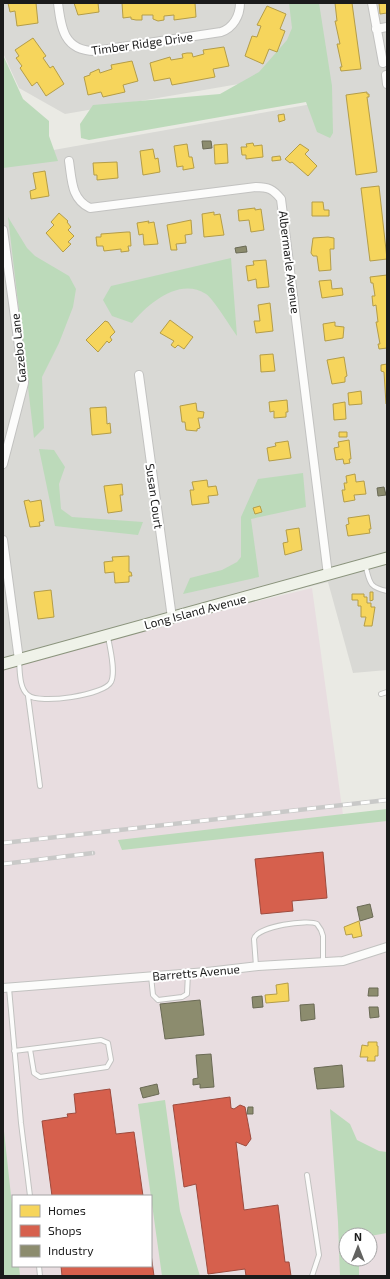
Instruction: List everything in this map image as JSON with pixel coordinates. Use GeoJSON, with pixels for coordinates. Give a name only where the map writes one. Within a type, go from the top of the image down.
{"type":"FeatureCollection","features":[{"type":"Feature","properties":{"kind":"street","name":"Timber Ridge Drive"},"geometry":{"type":"LineString","coordinates":[[58,3],[61,27],[70,42],[85,51],[95,51],[221,32],[231,27],[240,12],[240,3]]}},
{"type":"Feature","properties":{"kind":"street"},"geometry":{"type":"LineString","coordinates":[[372,3],[383,63]]}},
{"type":"Feature","properties":{"kind":"street"},"geometry":{"type":"LineString","coordinates":[[376,29],[387,27]]}},
{"type":"Feature","properties":{"kind":"street"},"geometry":{"type":"LineString","coordinates":[[386,76],[387,84]]}},
{"type":"Feature","properties":{"kind":"street","name":"Albermarle Avenue"},"geometry":{"type":"LineString","coordinates":[[68,161],[76,197],[82,204],[90,208],[256,187],[271,189],[281,198],[328,575]]}},
{"type":"Feature","properties":{"kind":"street","name":"Gazebo Lane"},"geometry":{"type":"LineString","coordinates":[[3,230],[24,383],[3,464]]}},
{"type":"Feature","properties":{"kind":"street","name":"Susan Court"},"geometry":{"type":"LineString","coordinates":[[139,375],[172,618]]}},
{"type":"Feature","properties":{"kind":"street"},"geometry":{"type":"LineString","coordinates":[[3,540],[19,660]]}},
{"type":"Feature","properties":{"kind":"street","name":"Long Island Avenue"},"geometry":{"type":"LineString","coordinates":[[3,664],[387,558]]}},
{"type":"Feature","properties":{"kind":"street","name":"Barretts Avenue"},"geometry":{"type":"LineString","coordinates":[[6,988],[188,974],[256,966],[343,961],[387,947]]}},
{"type":"Feature","properties":{"kind":"lane"},"geometry":{"type":"LineString","coordinates":[[365,564],[370,585],[373,588],[387,591]]}},
{"type":"Feature","properties":{"kind":"lane"},"geometry":{"type":"LineString","coordinates":[[28,696],[44,700],[56,699],[97,692],[111,684],[113,677],[108,635]]}},
{"type":"Feature","properties":{"kind":"lane"},"geometry":{"type":"LineString","coordinates":[[19,660],[21,680],[24,691],[28,696],[40,786]]}},
{"type":"Feature","properties":{"kind":"lane"},"geometry":{"type":"LineString","coordinates":[[381,694],[387,692]]}},
{"type":"Feature","properties":{"kind":"lane"},"geometry":{"type":"LineString","coordinates":[[256,966],[254,939],[255,936],[261,931],[274,926],[311,922],[317,924],[321,930],[323,962]]}},
{"type":"Feature","properties":{"kind":"lane"},"geometry":{"type":"LineString","coordinates":[[151,976],[153,995],[158,1000],[182,997],[187,994],[188,974]]}},
{"type":"Feature","properties":{"kind":"lane"},"geometry":{"type":"LineString","coordinates":[[6,988],[30,1195]]}},
{"type":"Feature","properties":{"kind":"lane"},"geometry":{"type":"LineString","coordinates":[[14,1051],[101,1040],[108,1043],[111,1060],[107,1067],[40,1077],[34,1073],[30,1049]]}},
{"type":"Feature","properties":{"kind":"lane"},"geometry":{"type":"LineString","coordinates":[[308,1176],[319,1255],[312,1276]]}},
{"type":"Feature","properties":{"kind":"shaded area"},"geometry":{"type":"Polygon","coordinates":[[[3,3],[298,3],[302,27],[274,78],[65,114],[19,88],[3,53],[3,3]]]}},
{"type":"Feature","properties":{"kind":"shaded area"},"geometry":{"type":"Polygon","coordinates":[[[318,3],[387,3],[387,670],[353,673],[328,582],[3,662],[3,159],[329,101],[318,3]]]}},
{"type":"Feature","properties":{"kind":"shaded area"},"geometry":{"type":"Polygon","coordinates":[[[312,588],[344,822],[387,817],[387,1276],[3,1276],[3,663],[312,588]]]}},
{"type":"Feature","properties":{"kind":"green space"},"geometry":{"type":"Polygon","coordinates":[[[289,3],[319,3],[332,86],[333,133],[330,138],[317,132],[306,102],[89,140],[81,138],[80,124],[93,105],[220,94],[259,72],[287,40],[292,28],[289,3]]]}},
{"type":"Feature","properties":{"kind":"green space"},"geometry":{"type":"Polygon","coordinates":[[[3,55],[23,99],[49,121],[49,136],[58,161],[3,168],[3,55]]]}},
{"type":"Feature","properties":{"kind":"green space"},"geometry":{"type":"Polygon","coordinates":[[[8,217],[27,248],[35,256],[69,276],[76,289],[73,307],[59,343],[42,377],[44,428],[34,438],[8,217]]]}},
{"type":"Feature","properties":{"kind":"green space"},"geometry":{"type":"Polygon","coordinates":[[[231,258],[237,336],[209,297],[206,294],[196,290],[185,289],[165,295],[155,301],[132,323],[112,316],[103,300],[111,286],[231,258]]]}},
{"type":"Feature","properties":{"kind":"green space"},"geometry":{"type":"Polygon","coordinates":[[[39,449],[54,450],[65,467],[59,484],[61,509],[72,517],[143,522],[138,535],[55,526],[39,449]]]}},
{"type":"Feature","properties":{"kind":"green space"},"geometry":{"type":"Polygon","coordinates":[[[303,473],[306,507],[251,519],[259,577],[183,594],[190,578],[222,570],[237,562],[241,557],[241,517],[258,479],[303,473]]]}},
{"type":"Feature","properties":{"kind":"green space"},"geometry":{"type":"Polygon","coordinates":[[[387,809],[387,821],[122,850],[118,840],[387,809]]]}},
{"type":"Feature","properties":{"kind":"green space"},"geometry":{"type":"Polygon","coordinates":[[[165,1100],[180,1211],[200,1276],[162,1276],[152,1195],[151,1195],[138,1104],[165,1100]]]}},
{"type":"Feature","properties":{"kind":"green space"},"geometry":{"type":"Polygon","coordinates":[[[330,1109],[350,1124],[357,1140],[379,1151],[387,1152],[387,1233],[378,1235],[378,1227],[338,1227],[330,1109]]]}},
{"type":"Feature","properties":{"kind":"green space"},"geometry":{"type":"Polygon","coordinates":[[[3,1122],[12,1205],[12,1267],[19,1267],[20,1276],[3,1276],[3,1122]]]}},
{"type":"Feature","properties":{"kind":"green space"},"geometry":{"type":"Polygon","coordinates":[[[340,1267],[359,1267],[359,1276],[340,1276],[340,1267]]]}},
{"type":"Feature","properties":{"kind":"building: Homes"},"geometry":{"type":"Polygon","coordinates":[[[8,3],[36,3],[38,23],[17,26],[15,11],[10,12],[8,3]]]}},
{"type":"Feature","properties":{"kind":"building: Homes"},"geometry":{"type":"Polygon","coordinates":[[[74,3],[98,3],[99,12],[78,15],[74,3]]]}},
{"type":"Feature","properties":{"kind":"building: Homes"},"geometry":{"type":"Polygon","coordinates":[[[122,3],[195,3],[196,17],[174,20],[174,15],[164,16],[164,20],[158,21],[153,19],[153,15],[142,15],[142,20],[131,19],[131,17],[123,18],[122,3]]]}},
{"type":"Feature","properties":{"kind":"building: Homes"},"geometry":{"type":"Polygon","coordinates":[[[335,3],[352,3],[361,69],[341,71],[340,67],[342,67],[337,44],[340,44],[335,21],[337,21],[335,3]]]}},
{"type":"Feature","properties":{"kind":"building: Homes"},"geometry":{"type":"Polygon","coordinates":[[[379,3],[387,3],[387,13],[380,14],[379,3]]]}},
{"type":"Feature","properties":{"kind":"building: Homes"},"geometry":{"type":"Polygon","coordinates":[[[267,6],[286,14],[280,29],[285,31],[277,52],[269,49],[263,64],[245,56],[252,36],[257,37],[261,26],[257,25],[267,6]]]}},
{"type":"Feature","properties":{"kind":"building: Homes"},"geometry":{"type":"Polygon","coordinates":[[[33,38],[46,56],[43,58],[50,68],[53,66],[64,84],[46,96],[37,82],[32,86],[20,68],[22,66],[16,58],[19,56],[15,50],[33,38]]]}},
{"type":"Feature","properties":{"kind":"building: Homes"},"geometry":{"type":"Polygon","coordinates":[[[224,47],[229,66],[213,69],[215,77],[172,85],[170,78],[154,81],[150,63],[170,57],[171,60],[183,58],[182,54],[187,53],[192,53],[193,57],[204,54],[203,50],[224,47]]]}},
{"type":"Feature","properties":{"kind":"building: Homes"},"geometry":{"type":"Polygon","coordinates":[[[132,61],[138,81],[123,85],[125,92],[103,97],[101,92],[88,95],[84,77],[99,69],[100,73],[112,69],[111,65],[132,61]]]}},
{"type":"Feature","properties":{"kind":"building: Homes"},"geometry":{"type":"Polygon","coordinates":[[[367,92],[367,94],[369,94],[369,97],[367,97],[377,172],[356,175],[346,95],[367,92]]]}},
{"type":"Feature","properties":{"kind":"building: Homes"},"geometry":{"type":"Polygon","coordinates":[[[284,114],[285,120],[279,122],[278,115],[284,114]]]}},
{"type":"Feature","properties":{"kind":"building: Homes"},"geometry":{"type":"Polygon","coordinates":[[[253,143],[254,146],[262,145],[263,157],[246,159],[246,155],[242,155],[241,147],[247,147],[246,144],[253,143]]]}},
{"type":"Feature","properties":{"kind":"building: Homes"},"geometry":{"type":"Polygon","coordinates":[[[187,144],[189,157],[192,157],[194,168],[183,170],[183,166],[177,167],[174,146],[187,144]]]}},
{"type":"Feature","properties":{"kind":"building: Homes"},"geometry":{"type":"Polygon","coordinates":[[[227,144],[228,163],[215,164],[214,145],[227,144]]]}},
{"type":"Feature","properties":{"kind":"building: Homes"},"geometry":{"type":"Polygon","coordinates":[[[300,144],[309,150],[305,154],[317,166],[308,176],[292,162],[290,163],[285,159],[300,144]]]}},
{"type":"Feature","properties":{"kind":"building: Homes"},"geometry":{"type":"Polygon","coordinates":[[[153,149],[155,159],[158,158],[160,172],[143,175],[140,151],[153,149]]]}},
{"type":"Feature","properties":{"kind":"building: Homes"},"geometry":{"type":"Polygon","coordinates":[[[280,156],[281,160],[272,161],[272,157],[280,156]]]}},
{"type":"Feature","properties":{"kind":"building: Homes"},"geometry":{"type":"Polygon","coordinates":[[[117,162],[118,178],[97,180],[97,175],[94,175],[93,163],[117,162]]]}},
{"type":"Feature","properties":{"kind":"building: Homes"},"geometry":{"type":"Polygon","coordinates":[[[45,171],[49,196],[31,199],[30,191],[36,189],[33,173],[45,171]]]}},
{"type":"Feature","properties":{"kind":"building: Homes"},"geometry":{"type":"Polygon","coordinates":[[[379,186],[387,259],[370,261],[361,188],[379,186]]]}},
{"type":"Feature","properties":{"kind":"building: Homes"},"geometry":{"type":"Polygon","coordinates":[[[312,202],[323,202],[324,210],[329,210],[329,216],[312,216],[312,202]]]}},
{"type":"Feature","properties":{"kind":"building: Homes"},"geometry":{"type":"Polygon","coordinates":[[[255,208],[255,210],[261,209],[264,230],[251,232],[249,220],[239,221],[238,210],[255,208]]]}},
{"type":"Feature","properties":{"kind":"building: Homes"},"geometry":{"type":"Polygon","coordinates":[[[214,212],[214,215],[220,214],[224,235],[204,237],[202,214],[214,212]]]}},
{"type":"Feature","properties":{"kind":"building: Homes"},"geometry":{"type":"Polygon","coordinates":[[[59,213],[68,221],[67,222],[71,227],[68,230],[74,236],[68,242],[71,244],[63,252],[46,233],[54,225],[51,222],[59,213]]]}},
{"type":"Feature","properties":{"kind":"building: Homes"},"geometry":{"type":"Polygon","coordinates":[[[191,220],[192,234],[185,235],[186,243],[176,244],[177,250],[171,250],[167,225],[191,220]]]}},
{"type":"Feature","properties":{"kind":"building: Homes"},"geometry":{"type":"Polygon","coordinates":[[[149,221],[148,223],[154,222],[158,244],[144,245],[143,234],[139,235],[137,223],[149,221]]]}},
{"type":"Feature","properties":{"kind":"building: Homes"},"geometry":{"type":"Polygon","coordinates":[[[130,232],[131,246],[128,246],[129,251],[121,252],[121,249],[104,251],[103,246],[97,246],[96,237],[101,237],[101,234],[130,232]]]}},
{"type":"Feature","properties":{"kind":"building: Homes"},"geometry":{"type":"Polygon","coordinates":[[[313,238],[334,238],[334,249],[330,249],[331,270],[319,271],[317,256],[313,256],[311,253],[313,238]]]}},
{"type":"Feature","properties":{"kind":"building: Homes"},"geometry":{"type":"Polygon","coordinates":[[[266,260],[269,287],[257,288],[256,279],[248,281],[246,266],[254,265],[253,261],[266,260]]]}},
{"type":"Feature","properties":{"kind":"building: Homes"},"geometry":{"type":"Polygon","coordinates":[[[387,275],[387,348],[379,349],[378,344],[380,344],[376,322],[378,322],[376,305],[373,306],[372,296],[375,296],[373,283],[371,283],[370,277],[387,275]]]}},
{"type":"Feature","properties":{"kind":"building: Homes"},"geometry":{"type":"Polygon","coordinates":[[[331,280],[332,289],[342,288],[343,295],[322,298],[319,281],[331,280]]]}},
{"type":"Feature","properties":{"kind":"building: Homes"},"geometry":{"type":"Polygon","coordinates":[[[270,303],[273,331],[256,333],[254,321],[260,321],[258,305],[270,303]]]}},
{"type":"Feature","properties":{"kind":"building: Homes"},"geometry":{"type":"Polygon","coordinates":[[[170,320],[193,337],[184,349],[178,345],[175,348],[171,345],[174,341],[160,333],[170,320]]]}},
{"type":"Feature","properties":{"kind":"building: Homes"},"geometry":{"type":"Polygon","coordinates":[[[105,321],[108,322],[115,332],[110,337],[112,340],[109,343],[107,341],[98,352],[86,340],[105,321]]]}},
{"type":"Feature","properties":{"kind":"building: Homes"},"geometry":{"type":"Polygon","coordinates":[[[335,322],[335,326],[344,327],[343,338],[325,341],[323,324],[335,322]]]}},
{"type":"Feature","properties":{"kind":"building: Homes"},"geometry":{"type":"Polygon","coordinates":[[[273,354],[275,371],[261,372],[260,355],[273,354]]]}},
{"type":"Feature","properties":{"kind":"building: Homes"},"geometry":{"type":"Polygon","coordinates":[[[344,357],[347,376],[345,377],[345,382],[332,384],[327,360],[344,357]]]}},
{"type":"Feature","properties":{"kind":"building: Homes"},"geometry":{"type":"Polygon","coordinates":[[[387,364],[386,404],[384,372],[381,371],[381,365],[387,364]]]}},
{"type":"Feature","properties":{"kind":"building: Homes"},"geometry":{"type":"Polygon","coordinates":[[[361,391],[362,404],[349,405],[348,393],[361,391]]]}},
{"type":"Feature","properties":{"kind":"building: Homes"},"geometry":{"type":"Polygon","coordinates":[[[287,400],[288,412],[286,412],[286,417],[274,418],[274,411],[270,412],[269,402],[287,400]]]}},
{"type":"Feature","properties":{"kind":"building: Homes"},"geometry":{"type":"Polygon","coordinates":[[[345,402],[346,419],[334,420],[333,404],[345,402]]]}},
{"type":"Feature","properties":{"kind":"building: Homes"},"geometry":{"type":"Polygon","coordinates":[[[196,403],[197,411],[204,412],[203,418],[198,418],[200,428],[197,429],[197,431],[186,430],[185,422],[182,422],[180,406],[196,403]]]}},
{"type":"Feature","properties":{"kind":"building: Homes"},"geometry":{"type":"Polygon","coordinates":[[[106,407],[107,424],[110,423],[111,433],[92,435],[90,408],[106,407]]]}},
{"type":"Feature","properties":{"kind":"building: Homes"},"geometry":{"type":"Polygon","coordinates":[[[339,432],[347,432],[347,437],[339,437],[339,432]]]}},
{"type":"Feature","properties":{"kind":"building: Homes"},"geometry":{"type":"Polygon","coordinates":[[[349,440],[351,459],[349,459],[350,463],[344,464],[343,459],[336,460],[334,448],[339,447],[338,442],[349,440]]]}},
{"type":"Feature","properties":{"kind":"building: Homes"},"geometry":{"type":"Polygon","coordinates":[[[288,441],[291,458],[269,461],[267,448],[276,446],[275,443],[288,441]]]}},
{"type":"Feature","properties":{"kind":"building: Homes"},"geometry":{"type":"Polygon","coordinates":[[[355,474],[356,482],[364,481],[366,494],[354,495],[355,500],[344,502],[342,490],[345,490],[344,483],[347,483],[346,476],[355,474]]]}},
{"type":"Feature","properties":{"kind":"building: Homes"},"geometry":{"type":"Polygon","coordinates":[[[207,480],[208,487],[216,486],[218,495],[208,496],[209,503],[192,505],[190,490],[194,490],[192,482],[207,480]]]}},
{"type":"Feature","properties":{"kind":"building: Homes"},"geometry":{"type":"Polygon","coordinates":[[[122,484],[123,495],[120,495],[122,511],[108,513],[104,486],[122,484]]]}},
{"type":"Feature","properties":{"kind":"building: Homes"},"geometry":{"type":"Polygon","coordinates":[[[29,500],[30,502],[41,500],[44,521],[39,522],[40,526],[30,527],[24,501],[29,500]]]}},
{"type":"Feature","properties":{"kind":"building: Homes"},"geometry":{"type":"Polygon","coordinates":[[[260,506],[262,512],[255,514],[253,508],[260,506]]]}},
{"type":"Feature","properties":{"kind":"building: Homes"},"geometry":{"type":"Polygon","coordinates":[[[369,515],[371,529],[369,529],[370,533],[348,536],[346,525],[349,524],[348,518],[369,515]]]}},
{"type":"Feature","properties":{"kind":"building: Homes"},"geometry":{"type":"Polygon","coordinates":[[[299,528],[302,550],[285,555],[283,543],[288,542],[286,530],[299,528]]]}},
{"type":"Feature","properties":{"kind":"building: Homes"},"geometry":{"type":"Polygon","coordinates":[[[129,556],[129,572],[131,572],[132,576],[129,576],[129,582],[115,583],[114,572],[105,573],[104,562],[113,561],[112,557],[129,556]]]}},
{"type":"Feature","properties":{"kind":"building: Homes"},"geometry":{"type":"Polygon","coordinates":[[[51,590],[54,617],[38,619],[34,592],[51,590]]]}},
{"type":"Feature","properties":{"kind":"building: Homes"},"geometry":{"type":"Polygon","coordinates":[[[370,592],[373,592],[373,600],[370,601],[370,592]]]}},
{"type":"Feature","properties":{"kind":"building: Homes"},"geometry":{"type":"Polygon","coordinates":[[[352,594],[364,594],[364,597],[367,597],[367,603],[371,603],[371,607],[375,607],[372,626],[364,626],[366,617],[361,617],[361,606],[358,606],[358,600],[352,600],[352,594]]]}},
{"type":"Feature","properties":{"kind":"building: Homes"},"geometry":{"type":"Polygon","coordinates":[[[359,921],[362,936],[353,938],[352,934],[346,935],[344,927],[359,921]]]}},
{"type":"Feature","properties":{"kind":"building: Homes"},"geometry":{"type":"Polygon","coordinates":[[[288,983],[289,1001],[266,1003],[265,995],[277,994],[276,985],[288,983]]]}},
{"type":"Feature","properties":{"kind":"building: Homes"},"geometry":{"type":"Polygon","coordinates":[[[368,1042],[377,1042],[378,1056],[375,1056],[375,1061],[367,1061],[368,1057],[360,1057],[362,1045],[368,1046],[368,1042]]]}},
{"type":"Feature","properties":{"kind":"building: Shops"},"geometry":{"type":"Polygon","coordinates":[[[323,852],[327,898],[292,901],[293,911],[261,914],[255,859],[323,852]]]}},
{"type":"Feature","properties":{"kind":"building: Shops"},"geometry":{"type":"Polygon","coordinates":[[[110,1089],[116,1134],[134,1132],[143,1195],[52,1195],[42,1121],[68,1117],[67,1114],[76,1113],[74,1094],[110,1089]]]}},
{"type":"Feature","properties":{"kind":"building: Shops"},"geometry":{"type":"Polygon","coordinates":[[[230,1097],[231,1108],[234,1109],[240,1105],[245,1107],[251,1139],[246,1146],[236,1142],[244,1210],[278,1205],[285,1262],[289,1262],[291,1276],[246,1276],[245,1269],[208,1274],[196,1184],[184,1187],[173,1105],[230,1097]]]}},
{"type":"Feature","properties":{"kind":"building: Shops"},"geometry":{"type":"Polygon","coordinates":[[[152,1261],[154,1276],[62,1276],[61,1267],[152,1267],[152,1261]]]}},
{"type":"Feature","properties":{"kind":"building: Industry"},"geometry":{"type":"Polygon","coordinates":[[[202,141],[211,141],[212,148],[203,149],[202,141]]]}},
{"type":"Feature","properties":{"kind":"building: Industry"},"geometry":{"type":"Polygon","coordinates":[[[246,246],[247,252],[236,253],[235,248],[246,246]]]}},
{"type":"Feature","properties":{"kind":"building: Industry"},"geometry":{"type":"Polygon","coordinates":[[[384,487],[386,495],[378,496],[377,488],[384,487]]]}},
{"type":"Feature","properties":{"kind":"building: Industry"},"geometry":{"type":"Polygon","coordinates":[[[370,904],[373,917],[360,921],[357,907],[370,904]]]}},
{"type":"Feature","properties":{"kind":"building: Industry"},"geometry":{"type":"Polygon","coordinates":[[[369,988],[378,988],[378,996],[368,996],[369,988]]]}},
{"type":"Feature","properties":{"kind":"building: Industry"},"geometry":{"type":"Polygon","coordinates":[[[262,996],[263,1007],[253,1008],[252,997],[262,996]]]}},
{"type":"Feature","properties":{"kind":"building: Industry"},"geometry":{"type":"Polygon","coordinates":[[[200,1000],[204,1035],[165,1039],[160,1004],[200,1000]]]}},
{"type":"Feature","properties":{"kind":"building: Industry"},"geometry":{"type":"Polygon","coordinates":[[[314,1004],[315,1019],[301,1021],[300,1005],[314,1004]]]}},
{"type":"Feature","properties":{"kind":"building: Industry"},"geometry":{"type":"Polygon","coordinates":[[[369,1007],[378,1007],[379,1017],[370,1018],[369,1007]]]}},
{"type":"Feature","properties":{"kind":"building: Industry"},"geometry":{"type":"Polygon","coordinates":[[[211,1054],[214,1087],[200,1088],[200,1084],[193,1085],[193,1079],[198,1078],[196,1055],[211,1054]]]}},
{"type":"Feature","properties":{"kind":"building: Industry"},"geometry":{"type":"Polygon","coordinates":[[[342,1065],[344,1087],[317,1089],[314,1068],[342,1065]]]}},
{"type":"Feature","properties":{"kind":"building: Industry"},"geometry":{"type":"Polygon","coordinates":[[[157,1084],[159,1094],[143,1098],[140,1088],[157,1084]]]}},
{"type":"Feature","properties":{"kind":"building: Industry"},"geometry":{"type":"Polygon","coordinates":[[[248,1107],[253,1107],[253,1114],[247,1114],[248,1107]]]}},
{"type":"Feature","properties":{"kind":"railway"},"geometry":{"type":"LineString","coordinates":[[3,843],[387,800]]}},
{"type":"Feature","properties":{"kind":"railway"},"geometry":{"type":"LineString","coordinates":[[3,864],[93,853]]}}]}
